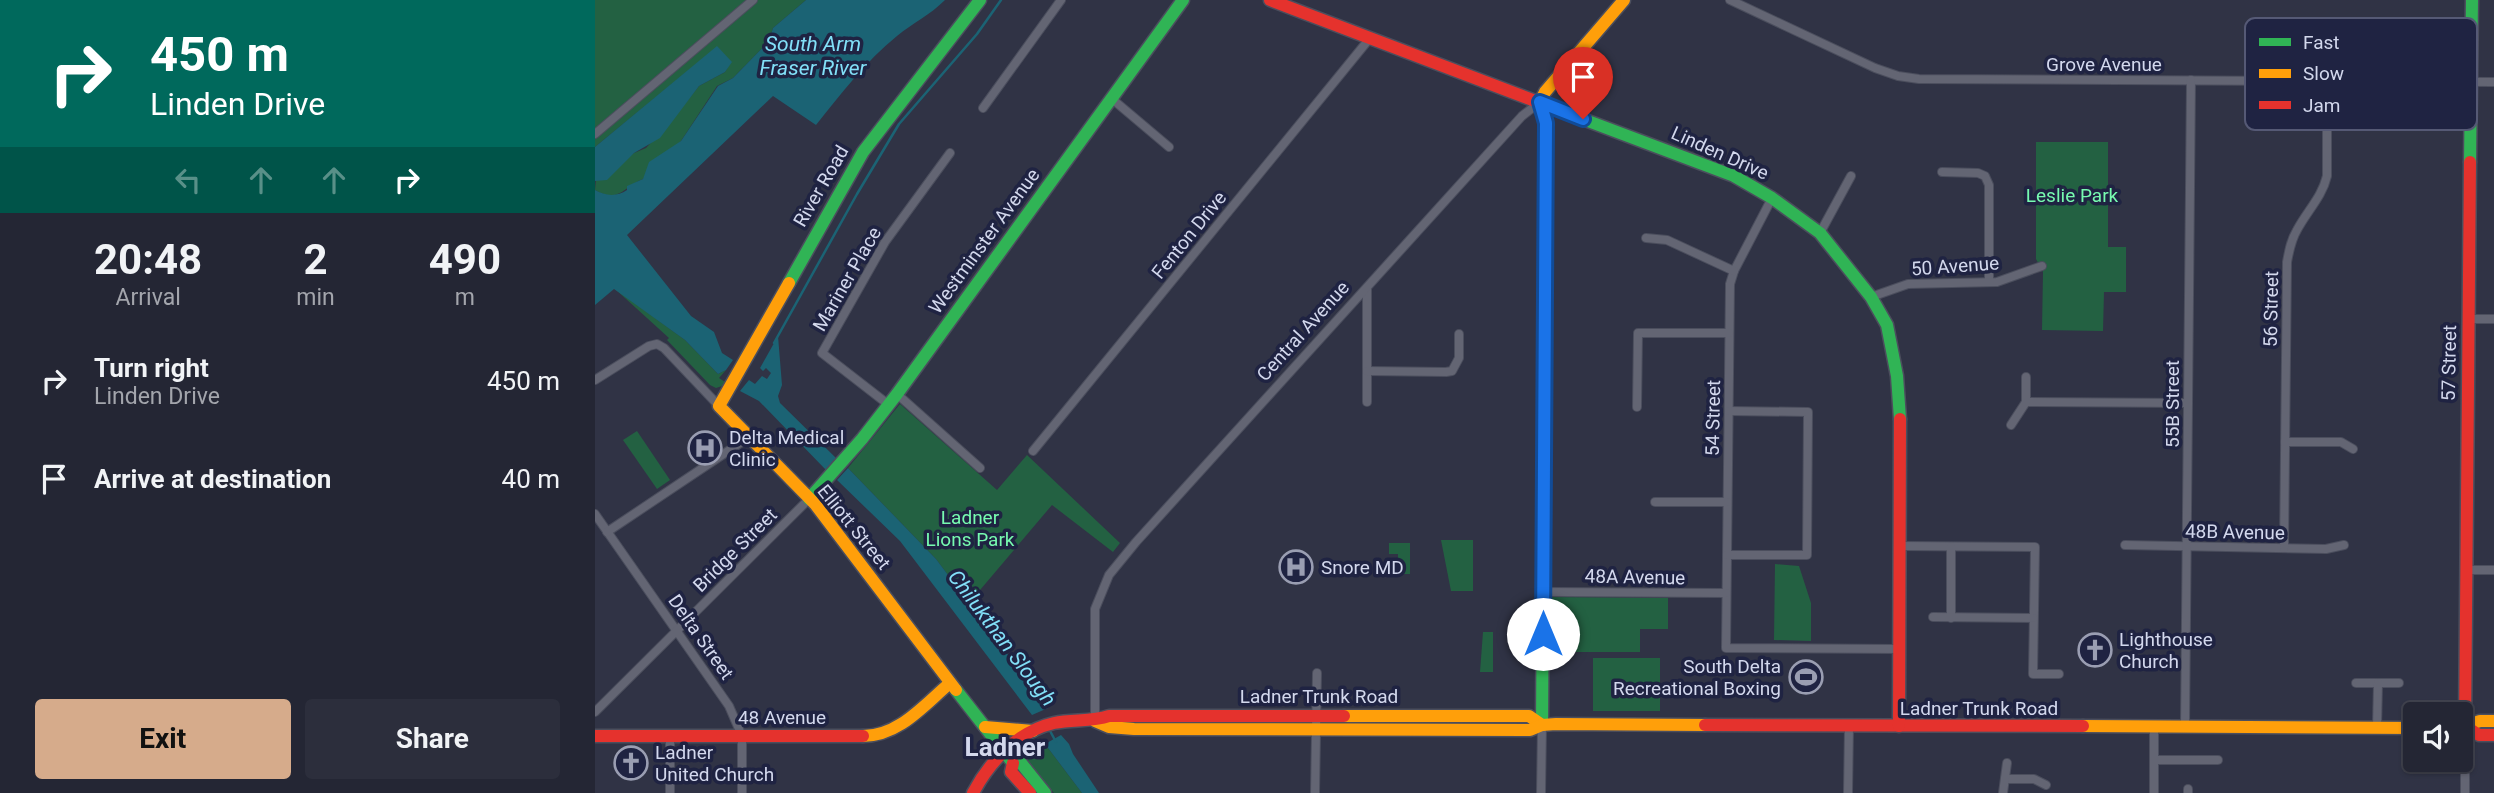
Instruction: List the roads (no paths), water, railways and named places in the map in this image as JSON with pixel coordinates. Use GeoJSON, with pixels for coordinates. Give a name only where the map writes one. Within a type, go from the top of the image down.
{"type":"FeatureCollection","features":[{"type":"Feature","properties":{"kind":"street"},"geometry":{"type":"LineString","coordinates":[[595,134],[753,0]]}},
{"type":"Feature","properties":{"kind":"street","name":"River Road"},"geometry":{"type":"LineString","coordinates":[[719,406],[863,152],[980,0]]}},
{"type":"Feature","properties":{"kind":"street"},"geometry":{"type":"LineString","coordinates":[[983,108],[1061,0]]}},
{"type":"Feature","properties":{"kind":"street","name":"Westminster Avenue"},"geometry":{"type":"LineString","coordinates":[[809,499],[889,405],[1183,0]]}},
{"type":"Feature","properties":{"kind":"street","name":"Linden Drive"},"geometry":{"type":"LineString","coordinates":[[1270,0],[1734,176],[1772,198],[1820,233],[1871,297],[1887,326],[1897,376],[1901,431],[1899,726]]}},
{"type":"Feature","properties":{"kind":"street","name":"Central Avenue"},"geometry":{"type":"LineString","coordinates":[[1094,721],[1095,610],[1109,575],[1522,116],[1540,102],[1545,92],[1624,0]]}},
{"type":"Feature","properties":{"kind":"street","name":"Grove Avenue"},"geometry":{"type":"LineString","coordinates":[[1730,0],[1875,68],[1898,76],[1927,79],[2245,80]]}},
{"type":"Feature","properties":{"kind":"street","name":"57 Street"},"geometry":{"type":"LineString","coordinates":[[2472,0],[2472,18]]}},
{"type":"Feature","properties":{"kind":"street","name":"Fenton Drive"},"geometry":{"type":"LineString","coordinates":[[1033,451],[1370,38]]}},
{"type":"Feature","properties":{"kind":"street","name":"55B Street"},"geometry":{"type":"LineString","coordinates":[[2185,727],[2191,80]]}},
{"type":"Feature","properties":{"kind":"street"},"geometry":{"type":"LineString","coordinates":[[1111,98],[1169,147]]}},
{"type":"Feature","properties":{"kind":"street"},"geometry":{"type":"LineString","coordinates":[[1540,102],[1546,123],[1541,793]]}},
{"type":"Feature","properties":{"kind":"street","name":"56 Street"},"geometry":{"type":"LineString","coordinates":[[2284,548],[2287,262],[2297,228],[2324,190],[2327,176],[2327,130]]}},
{"type":"Feature","properties":{"kind":"street","name":"57 Street"},"geometry":{"type":"LineString","coordinates":[[2464,702],[2471,130]]}},
{"type":"Feature","properties":{"kind":"street","name":"Mariner Place"},"geometry":{"type":"LineString","coordinates":[[889,405],[822,353],[885,243],[950,153]]}},
{"type":"Feature","properties":{"kind":"street"},"geometry":{"type":"LineString","coordinates":[[1942,172],[1978,173],[1985,176],[1989,186],[1989,282]]}},
{"type":"Feature","properties":{"kind":"street"},"geometry":{"type":"LineString","coordinates":[[1820,233],[1851,176]]}},
{"type":"Feature","properties":{"kind":"street","name":"54 Street"},"geometry":{"type":"LineString","coordinates":[[1772,198],[1734,271],[1730,284],[1725,648],[1899,649]]}},
{"type":"Feature","properties":{"kind":"street"},"geometry":{"type":"LineString","coordinates":[[1646,238],[1667,240],[1734,271]]}},
{"type":"Feature","properties":{"kind":"street","name":"50 Avenue"},"geometry":{"type":"LineString","coordinates":[[1871,297],[1908,284],[1997,282],[2042,266]]}},
{"type":"Feature","properties":{"kind":"street"},"geometry":{"type":"LineString","coordinates":[[1367,289],[1367,402]]}},
{"type":"Feature","properties":{"kind":"street"},"geometry":{"type":"LineString","coordinates":[[2469,319],[2494,319]]}},
{"type":"Feature","properties":{"kind":"street"},"geometry":{"type":"LineString","coordinates":[[1637,407],[1638,333],[1730,333]]}},
{"type":"Feature","properties":{"kind":"street"},"geometry":{"type":"LineString","coordinates":[[1367,371],[1452,370],[1459,358],[1459,334]]}},
{"type":"Feature","properties":{"kind":"street","name":"Elliott Street"},"geometry":{"type":"LineString","coordinates":[[595,380],[653,344],[664,348],[809,499],[1008,758]]}},
{"type":"Feature","properties":{"kind":"street"},"geometry":{"type":"LineString","coordinates":[[2011,425],[2026,402],[2027,377]]}},
{"type":"Feature","properties":{"kind":"street"},"geometry":{"type":"LineString","coordinates":[[897,394],[980,468]]}},
{"type":"Feature","properties":{"kind":"street"},"geometry":{"type":"LineString","coordinates":[[2026,402],[2188,403]]}},
{"type":"Feature","properties":{"kind":"street"},"geometry":{"type":"LineString","coordinates":[[1727,555],[1807,555],[1808,412],[1728,411]]}},
{"type":"Feature","properties":{"kind":"street"},"geometry":{"type":"LineString","coordinates":[[607,532],[749,437]]}},
{"type":"Feature","properties":{"kind":"street"},"geometry":{"type":"LineString","coordinates":[[2285,442],[2341,442],[2353,449]]}},
{"type":"Feature","properties":{"kind":"street","name":"Bridge Street"},"geometry":{"type":"LineString","coordinates":[[595,712],[809,499]]}},
{"type":"Feature","properties":{"kind":"street"},"geometry":{"type":"LineString","coordinates":[[1655,502],[1727,502]]}},
{"type":"Feature","properties":{"kind":"street","name":"Delta Street"},"geometry":{"type":"LineString","coordinates":[[595,514],[729,706],[741,736],[742,793]]}},
{"type":"Feature","properties":{"kind":"street","name":"48B Avenue"},"geometry":{"type":"LineString","coordinates":[[2125,545],[2326,549],[2344,545]]}},
{"type":"Feature","properties":{"kind":"street"},"geometry":{"type":"LineString","coordinates":[[1901,546],[2035,547],[2033,674],[2059,674]]}},
{"type":"Feature","properties":{"kind":"street"},"geometry":{"type":"LineString","coordinates":[[1951,547],[1951,618]]}},
{"type":"Feature","properties":{"kind":"street"},"geometry":{"type":"LineString","coordinates":[[2467,570],[2494,570]]}},
{"type":"Feature","properties":{"kind":"street","name":"48A Avenue"},"geometry":{"type":"LineString","coordinates":[[1543,592],[1726,593]]}},
{"type":"Feature","properties":{"kind":"street"},"geometry":{"type":"LineString","coordinates":[[1933,617],[2033,618]]}},
{"type":"Feature","properties":{"kind":"street"},"geometry":{"type":"LineString","coordinates":[[1315,793],[1317,673]]}},
{"type":"Feature","properties":{"kind":"street","name":"48 Avenue"},"geometry":{"type":"LineString","coordinates":[[595,736],[877,736],[900,726],[950,683]]}},
{"type":"Feature","properties":{"kind":"street"},"geometry":{"type":"LineString","coordinates":[[2356,683],[2399,683]]}},
{"type":"Feature","properties":{"kind":"street"},"geometry":{"type":"LineString","coordinates":[[2377,728],[2378,683]]}},
{"type":"Feature","properties":{"kind":"street","name":"Ladner Trunk Road"},"geometry":{"type":"LineString","coordinates":[[973,793],[989,767],[1008,758],[1033,731],[1055,723],[1094,721],[1109,727],[1134,729],[1317,723],[1530,730],[1542,725],[2403,727]]}},
{"type":"Feature","properties":{"kind":"street"},"geometry":{"type":"LineString","coordinates":[[2473,723],[2494,721]]}},
{"type":"Feature","properties":{"kind":"street"},"geometry":{"type":"LineString","coordinates":[[1848,793],[1849,726]]}},
{"type":"Feature","properties":{"kind":"street"},"geometry":{"type":"LineString","coordinates":[[985,727],[1033,731]]}},
{"type":"Feature","properties":{"kind":"street"},"geometry":{"type":"LineString","coordinates":[[2154,727],[2154,793]]}},
{"type":"Feature","properties":{"kind":"street"},"geometry":{"type":"LineString","coordinates":[[2473,732],[2479,735],[2494,735]]}},
{"type":"Feature","properties":{"kind":"street"},"geometry":{"type":"LineString","coordinates":[[670,736],[670,793]]}},
{"type":"Feature","properties":{"kind":"street"},"geometry":{"type":"LineString","coordinates":[[1008,758],[1011,772],[1030,793]]}},
{"type":"Feature","properties":{"kind":"street"},"geometry":{"type":"LineString","coordinates":[[1008,758],[1021,763],[1045,793]]}},
{"type":"Feature","properties":{"kind":"street"},"geometry":{"type":"LineString","coordinates":[[2154,760],[2218,760]]}},
{"type":"Feature","properties":{"kind":"street"},"geometry":{"type":"LineString","coordinates":[[2003,793],[2007,763]]}},
{"type":"Feature","properties":{"kind":"street"},"geometry":{"type":"LineString","coordinates":[[2465,774],[2465,793]]}},
{"type":"Feature","properties":{"kind":"street"},"geometry":{"type":"LineString","coordinates":[[2005,779],[2034,779],[2046,785]]}},
{"type":"Feature","properties":{"kind":"water","name":"South Arm Fraser River"},"geometry":{"type":"Polygon","coordinates":[[[806,0],[945,0],[875,56],[816,125],[773,96],[627,235],[691,316],[714,332],[722,353],[733,360],[726,370],[718,374],[685,340],[614,289],[595,305],[595,190],[615,195],[643,179],[649,162],[681,141],[718,86],[733,78],[769,41],[773,28],[806,0]]]}},
{"type":"Feature","properties":{"kind":"water","name":"South Arm Fraser River"},"geometry":{"type":"Polygon","coordinates":[[[717,46],[732,62],[725,72],[699,86],[660,138],[634,153],[607,180],[595,181],[595,147],[717,46]]]}},
{"type":"Feature","properties":{"kind":"water"},"geometry":{"type":"Polygon","coordinates":[[[778,336],[782,385],[778,396],[780,403],[836,458],[826,470],[759,401],[740,391],[749,380],[755,384],[762,376],[767,379],[771,373],[766,368],[763,371],[760,368],[778,336]]]}},
{"type":"Feature","properties":{"kind":"water"},"geometry":{"type":"Polygon","coordinates":[[[848,468],[936,559],[1048,708],[1032,715],[900,541],[837,480],[848,468]]]}},
{"type":"Feature","properties":{"kind":"water"},"geometry":{"type":"Polygon","coordinates":[[[1061,735],[1099,793],[1082,793],[1045,744],[1061,735]]]}},
{"type":"Feature","properties":{"kind":"waterway"},"geometry":{"type":"LineString","coordinates":[[774,343],[899,124],[977,34],[1001,0]]}},
{"type":"Feature","properties":{"kind":"waterway","name":"Chilukthan Slough"},"geometry":{"type":"LineString","coordinates":[[1049,729],[1056,742]]}},
{"type":"Feature","properties":{"kind":"place","name":"Delta Medical Clinic"},"geometry":{"type":"Point","coordinates":[705,448]}},
{"type":"Feature","properties":{"kind":"place","name":"Snore MD"},"geometry":{"type":"Point","coordinates":[1296,567]}},
{"type":"Feature","properties":{"kind":"place","name":"Lighthouse Church"},"geometry":{"type":"Point","coordinates":[2095,650]}},
{"type":"Feature","properties":{"kind":"place","name":"South Delta Recreational Boxing"},"geometry":{"type":"Point","coordinates":[1806,677]}},
{"type":"Feature","properties":{"kind":"place","name":"Ladner United Church"},"geometry":{"type":"Point","coordinates":[631,763]}},
{"type":"Feature","properties":{"kind":"district","name":"Ladner"},"geometry":{"type":"Point","coordinates":[1005,747]}},
{"type":"Feature","properties":{"kind":"park label","name":"Leslie Park"},"geometry":{"type":"Point","coordinates":[2072,195]}},
{"type":"Feature","properties":{"kind":"park label","name":"Ladner Lions Park"},"geometry":{"type":"Point","coordinates":[970,528]}}]}
